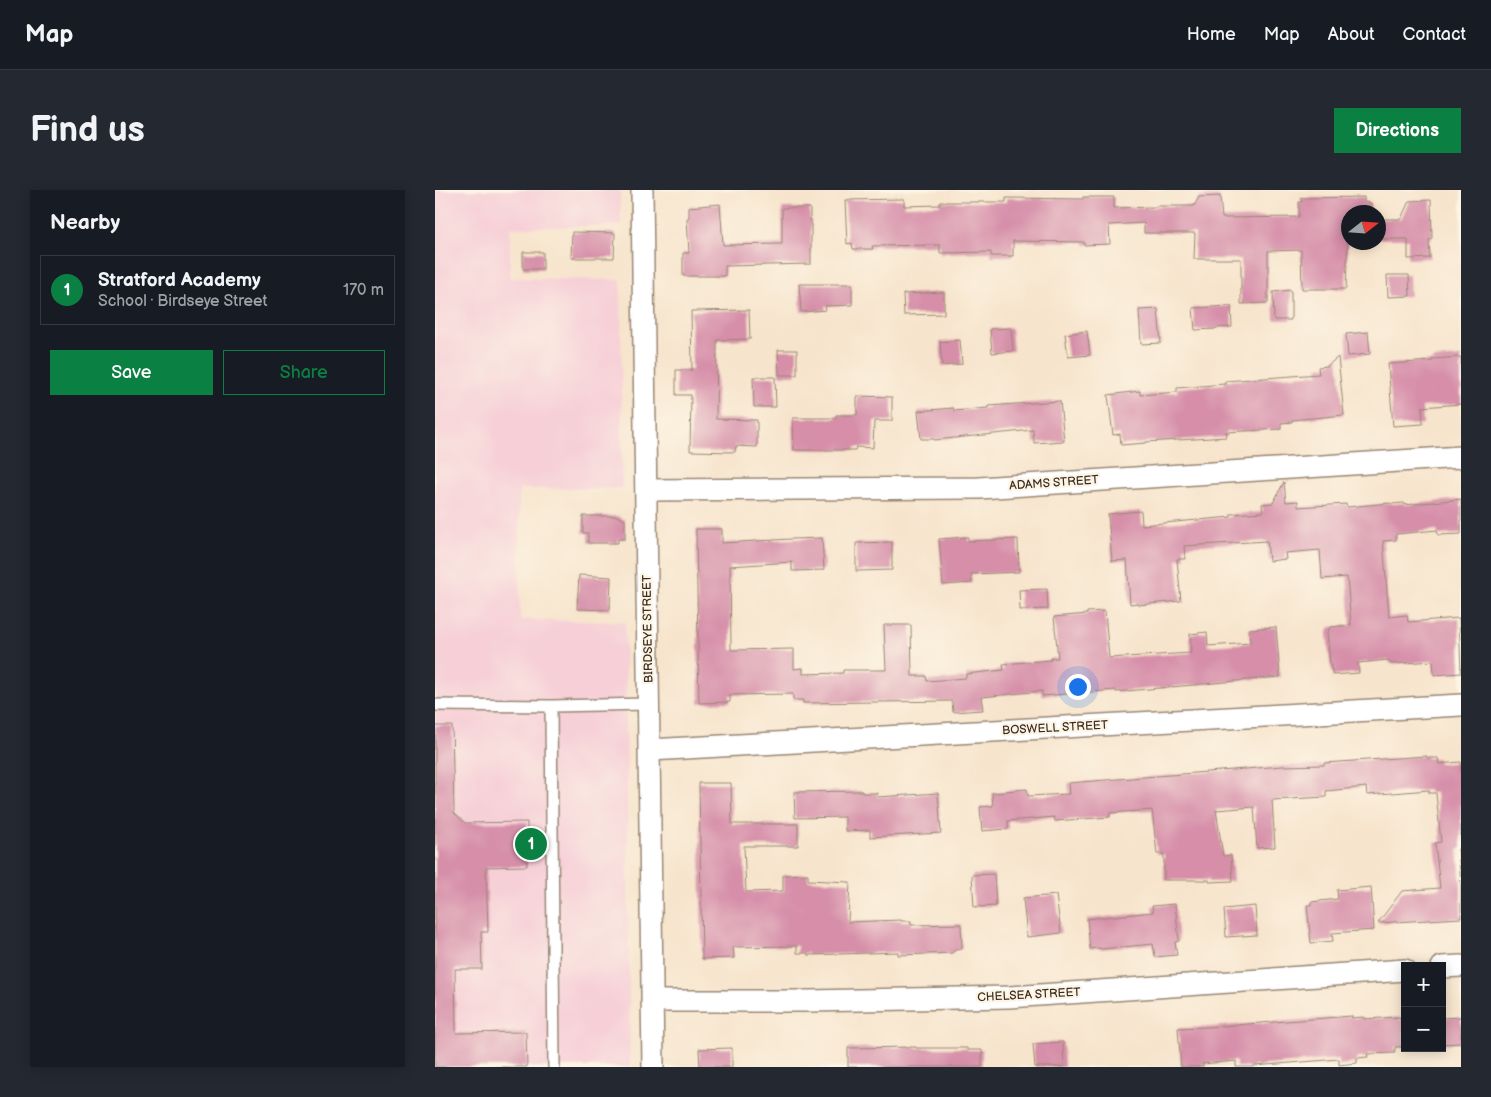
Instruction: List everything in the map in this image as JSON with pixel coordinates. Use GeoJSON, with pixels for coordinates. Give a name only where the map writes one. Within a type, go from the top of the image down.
{"type":"FeatureCollection","features":[{"type":"Feature","properties":{"kind":"street","name":"BIRDSEYE STREET"},"geometry":{"type":"LineString","coordinates":[[643,190],[653,1067]]}},
{"type":"Feature","properties":{"kind":"street","name":"ADAMS STREET"},"geometry":{"type":"LineString","coordinates":[[646,490],[979,488],[1461,457]]}},
{"type":"Feature","properties":{"kind":"street","name":"BOSWELL STREET"},"geometry":{"type":"LineString","coordinates":[[650,750],[1461,706]]}},
{"type":"Feature","properties":{"kind":"street"},"geometry":{"type":"LineString","coordinates":[[1446,967],[1461,966]]}},
{"type":"Feature","properties":{"kind":"street","name":"CHELSEA STREET"},"geometry":{"type":"LineString","coordinates":[[652,1001],[809,1001],[1009,997],[1401,970]]}},
{"type":"Feature","properties":{"kind":"lane"},"geometry":{"type":"LineString","coordinates":[[435,705],[551,706],[649,704]]}},
{"type":"Feature","properties":{"kind":"lane"},"geometry":{"type":"LineString","coordinates":[[551,706],[553,1067]]}},
{"type":"Feature","properties":{"kind":"shaded area"},"geometry":{"type":"Polygon","coordinates":[[[435,190],[620,190],[621,225],[510,228],[510,278],[621,280],[622,488],[519,489],[520,620],[625,622],[630,1067],[435,1067],[435,190]]]}},
{"type":"Feature","properties":{"kind":"building"},"geometry":{"type":"Polygon","coordinates":[[[1220,196],[1222,218],[1299,217],[1299,202],[1302,202],[1301,198],[1364,197],[1364,202],[1371,203],[1371,205],[1341,205],[1341,250],[1348,250],[1346,289],[1302,289],[1301,250],[1268,251],[1268,303],[1241,304],[1241,259],[1194,259],[1195,233],[1144,233],[1144,223],[1109,225],[1110,244],[1084,245],[1084,242],[1013,241],[1013,256],[991,256],[991,252],[940,253],[940,245],[872,246],[873,249],[853,249],[852,243],[847,244],[845,200],[904,199],[904,206],[940,205],[940,202],[1006,202],[1006,198],[1083,199],[1083,197],[1114,197],[1114,208],[1194,206],[1199,197],[1220,196]]]}},
{"type":"Feature","properties":{"kind":"building"},"geometry":{"type":"Polygon","coordinates":[[[1431,200],[1432,238],[1429,240],[1430,258],[1408,259],[1408,239],[1386,239],[1386,219],[1401,219],[1409,201],[1431,200]]]}},
{"type":"Feature","properties":{"kind":"building"},"geometry":{"type":"Polygon","coordinates":[[[720,204],[723,245],[782,244],[782,208],[810,208],[811,264],[725,266],[725,276],[683,276],[683,253],[689,253],[687,219],[689,217],[689,207],[720,204]]]}},
{"type":"Feature","properties":{"kind":"building"},"geometry":{"type":"Polygon","coordinates":[[[572,232],[615,233],[614,258],[571,258],[572,232]]]}},
{"type":"Feature","properties":{"kind":"building"},"geometry":{"type":"Polygon","coordinates":[[[523,252],[543,252],[543,269],[523,269],[523,252]]]}},
{"type":"Feature","properties":{"kind":"building"},"geometry":{"type":"Polygon","coordinates":[[[1387,275],[1409,275],[1410,296],[1388,297],[1387,275]]]}},
{"type":"Feature","properties":{"kind":"building"},"geometry":{"type":"Polygon","coordinates":[[[799,284],[852,284],[852,305],[825,306],[826,310],[801,312],[799,284]]]}},
{"type":"Feature","properties":{"kind":"building"},"geometry":{"type":"Polygon","coordinates":[[[1291,290],[1291,320],[1274,320],[1273,292],[1291,290]]]}},
{"type":"Feature","properties":{"kind":"building"},"geometry":{"type":"Polygon","coordinates":[[[944,292],[944,314],[904,315],[903,294],[944,292]]]}},
{"type":"Feature","properties":{"kind":"building"},"geometry":{"type":"Polygon","coordinates":[[[1231,306],[1232,327],[1195,330],[1193,308],[1231,306]]]}},
{"type":"Feature","properties":{"kind":"building"},"geometry":{"type":"Polygon","coordinates":[[[1158,309],[1161,343],[1141,344],[1139,310],[1158,309]]]}},
{"type":"Feature","properties":{"kind":"building"},"geometry":{"type":"Polygon","coordinates":[[[749,310],[750,339],[717,340],[716,419],[757,420],[757,447],[736,446],[735,452],[690,451],[691,395],[676,395],[676,370],[692,370],[691,311],[749,310]]]}},
{"type":"Feature","properties":{"kind":"building"},"geometry":{"type":"Polygon","coordinates":[[[1011,328],[1013,351],[992,353],[990,329],[1011,328]]]}},
{"type":"Feature","properties":{"kind":"building"},"geometry":{"type":"Polygon","coordinates":[[[1087,331],[1090,355],[1068,357],[1065,334],[1087,331]]]}},
{"type":"Feature","properties":{"kind":"building"},"geometry":{"type":"Polygon","coordinates":[[[1368,332],[1370,354],[1348,356],[1346,334],[1368,332]]]}},
{"type":"Feature","properties":{"kind":"building"},"geometry":{"type":"Polygon","coordinates":[[[960,340],[962,364],[942,366],[940,342],[960,340]]]}},
{"type":"Feature","properties":{"kind":"building"},"geometry":{"type":"Polygon","coordinates":[[[778,350],[797,350],[797,375],[779,375],[778,350]]]}},
{"type":"Feature","properties":{"kind":"building"},"geometry":{"type":"Polygon","coordinates":[[[1338,357],[1344,415],[1292,420],[1292,422],[1281,423],[1281,429],[1226,432],[1227,437],[1121,445],[1120,434],[1113,435],[1108,395],[1140,391],[1140,395],[1177,392],[1177,388],[1225,384],[1225,381],[1319,374],[1318,367],[1327,366],[1338,357]]]}},
{"type":"Feature","properties":{"kind":"building"},"geometry":{"type":"Polygon","coordinates":[[[1461,357],[1461,404],[1422,407],[1423,424],[1393,426],[1388,364],[1461,357]]]}},
{"type":"Feature","properties":{"kind":"building"},"geometry":{"type":"Polygon","coordinates":[[[753,377],[775,377],[776,407],[754,407],[753,377]]]}},
{"type":"Feature","properties":{"kind":"building"},"geometry":{"type":"Polygon","coordinates":[[[857,396],[892,397],[892,421],[874,421],[873,448],[856,447],[855,450],[794,450],[793,418],[836,418],[836,415],[857,415],[857,396]]]}},
{"type":"Feature","properties":{"kind":"building"},"geometry":{"type":"Polygon","coordinates":[[[1060,401],[1064,441],[1034,443],[1033,430],[935,440],[921,439],[918,411],[954,408],[954,411],[988,408],[988,406],[1060,401]]]}},
{"type":"Feature","properties":{"kind":"building"},"geometry":{"type":"Polygon","coordinates":[[[1284,482],[1286,502],[1298,501],[1298,507],[1346,504],[1347,507],[1390,503],[1404,503],[1405,505],[1461,499],[1461,534],[1438,535],[1437,530],[1396,534],[1396,540],[1383,541],[1389,617],[1407,615],[1408,622],[1459,618],[1461,673],[1434,675],[1433,661],[1391,664],[1388,660],[1358,663],[1359,673],[1333,675],[1327,633],[1330,627],[1351,625],[1347,577],[1322,579],[1320,550],[1285,553],[1286,559],[1269,561],[1267,541],[1184,546],[1185,559],[1177,559],[1181,601],[1130,604],[1127,560],[1112,561],[1108,514],[1141,511],[1142,525],[1231,517],[1231,514],[1263,512],[1262,504],[1273,503],[1284,482]]]}},
{"type":"Feature","properties":{"kind":"building"},"geometry":{"type":"Polygon","coordinates":[[[583,516],[617,516],[625,520],[625,539],[618,539],[618,543],[588,543],[588,533],[583,533],[583,516]]]}},
{"type":"Feature","properties":{"kind":"building"},"geometry":{"type":"Polygon","coordinates":[[[696,529],[722,529],[722,543],[822,538],[824,570],[792,571],[792,562],[730,566],[731,650],[794,649],[794,669],[803,668],[803,674],[843,673],[843,670],[886,670],[884,625],[911,625],[912,676],[926,676],[927,681],[966,678],[966,674],[1004,670],[1003,664],[1058,658],[1054,617],[1105,611],[1109,658],[1191,653],[1190,634],[1207,632],[1208,646],[1250,643],[1249,629],[1276,627],[1280,677],[1116,692],[1116,690],[1042,696],[1042,691],[981,697],[983,710],[953,712],[952,701],[803,703],[803,700],[793,700],[793,694],[730,695],[730,702],[699,703],[696,529]]]}},
{"type":"Feature","properties":{"kind":"building"},"geometry":{"type":"Polygon","coordinates":[[[968,537],[968,541],[1018,539],[1019,572],[971,574],[972,583],[943,585],[939,539],[968,537]]]}},
{"type":"Feature","properties":{"kind":"building"},"geometry":{"type":"Polygon","coordinates":[[[892,542],[892,570],[856,571],[856,543],[892,542]]]}},
{"type":"Feature","properties":{"kind":"building"},"geometry":{"type":"Polygon","coordinates":[[[579,575],[611,577],[610,610],[577,609],[579,575]]]}},
{"type":"Feature","properties":{"kind":"building"},"geometry":{"type":"Polygon","coordinates":[[[1047,589],[1048,609],[1020,610],[1019,590],[1047,589]]]}},
{"type":"Feature","properties":{"kind":"building"},"geometry":{"type":"Polygon","coordinates":[[[435,726],[452,726],[454,813],[465,823],[527,822],[527,866],[486,867],[488,932],[481,932],[482,969],[455,969],[456,1033],[526,1032],[527,1067],[435,1067],[435,726]]]}},
{"type":"Feature","properties":{"kind":"building"},"geometry":{"type":"Polygon","coordinates":[[[1427,756],[1427,758],[1438,758],[1439,764],[1461,762],[1461,849],[1458,849],[1461,918],[1378,923],[1402,891],[1440,888],[1435,843],[1441,842],[1436,793],[1429,793],[1429,790],[1367,795],[1366,787],[1326,791],[1326,797],[1272,800],[1275,847],[1257,848],[1254,807],[1216,810],[1223,856],[1231,855],[1233,881],[1164,880],[1164,854],[1157,854],[1152,810],[1110,813],[1110,817],[1055,821],[1054,817],[1008,821],[1008,829],[982,831],[980,807],[993,806],[992,793],[1027,789],[1028,796],[1069,794],[1068,783],[1427,756]]]}},
{"type":"Feature","properties":{"kind":"building"},"geometry":{"type":"Polygon","coordinates":[[[699,783],[731,783],[732,824],[798,824],[798,846],[744,846],[746,892],[783,891],[783,875],[808,874],[808,880],[850,882],[848,922],[901,920],[911,921],[911,925],[961,924],[962,949],[955,950],[952,953],[927,954],[898,955],[898,952],[808,955],[808,953],[797,953],[797,946],[733,947],[734,958],[702,959],[699,783]]]}},
{"type":"Feature","properties":{"kind":"building"},"geometry":{"type":"Polygon","coordinates":[[[862,791],[862,793],[877,793],[877,797],[938,793],[941,833],[870,837],[870,830],[845,831],[845,817],[795,818],[794,792],[862,791]]]}},
{"type":"Feature","properties":{"kind":"building"},"geometry":{"type":"Polygon","coordinates":[[[994,874],[996,906],[974,907],[972,875],[994,874]]]}},
{"type":"Feature","properties":{"kind":"building"},"geometry":{"type":"Polygon","coordinates":[[[1371,887],[1374,930],[1332,933],[1333,941],[1311,943],[1307,905],[1311,905],[1311,902],[1338,899],[1337,890],[1371,887]]]}},
{"type":"Feature","properties":{"kind":"building"},"geometry":{"type":"Polygon","coordinates":[[[1056,895],[1061,933],[1027,937],[1023,898],[1056,895]]]}},
{"type":"Feature","properties":{"kind":"building"},"geometry":{"type":"Polygon","coordinates":[[[1175,904],[1179,941],[1175,942],[1177,955],[1155,957],[1153,944],[1090,949],[1087,919],[1153,912],[1152,906],[1175,904]]]}},
{"type":"Feature","properties":{"kind":"building"},"geometry":{"type":"Polygon","coordinates":[[[1255,906],[1257,935],[1226,937],[1224,909],[1255,906]]]}},
{"type":"Feature","properties":{"kind":"building"},"geometry":{"type":"Polygon","coordinates":[[[1352,1016],[1352,1018],[1364,1017],[1364,1019],[1400,1017],[1401,1047],[1395,1047],[1395,1053],[1367,1054],[1368,1057],[1357,1058],[1357,1063],[1339,1065],[1339,1059],[1254,1067],[1236,1067],[1236,1061],[1202,1064],[1203,1067],[1181,1067],[1178,1028],[1352,1016]]]}},
{"type":"Feature","properties":{"kind":"building"},"geometry":{"type":"Polygon","coordinates":[[[1461,1017],[1461,1043],[1446,1044],[1446,1018],[1461,1017]]]}},
{"type":"Feature","properties":{"kind":"building"},"geometry":{"type":"Polygon","coordinates":[[[1063,1042],[1064,1067],[1035,1067],[1033,1044],[1063,1042]]]}},
{"type":"Feature","properties":{"kind":"building"},"geometry":{"type":"Polygon","coordinates":[[[916,1047],[982,1050],[982,1067],[848,1067],[848,1048],[916,1047]]]}},
{"type":"Feature","properties":{"kind":"building"},"geometry":{"type":"Polygon","coordinates":[[[732,1048],[732,1067],[700,1067],[699,1049],[732,1048]]]}},
{"type":"Feature","properties":{"kind":"place","name":"Stratford Academy"},"geometry":{"type":"Point","coordinates":[531,844]}}]}
